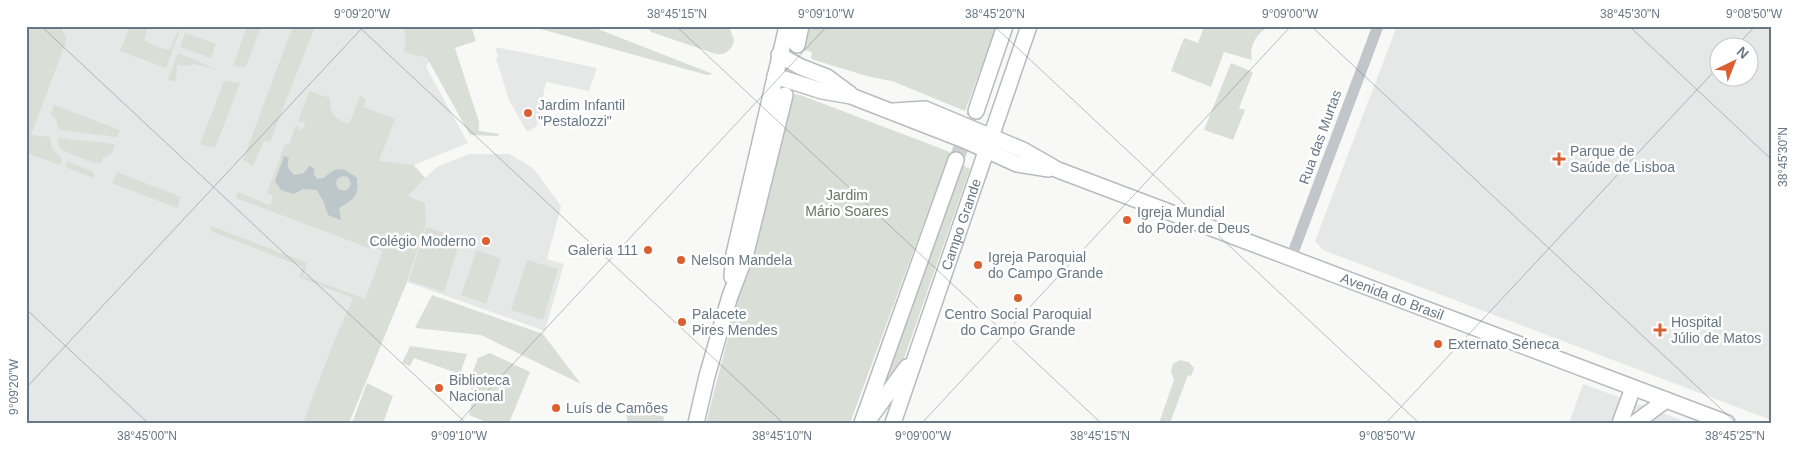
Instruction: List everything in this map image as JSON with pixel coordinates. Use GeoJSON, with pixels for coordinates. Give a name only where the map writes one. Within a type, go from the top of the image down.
{"type":"FeatureCollection","features":[{"type":"Feature","properties":{"kind":"main road"},"geometry":{"type":"LineString","coordinates":[[730,296],[734,254],[787,26]]}},
{"type":"Feature","properties":{"kind":"main road"},"geometry":{"type":"LineString","coordinates":[[797,45],[801,26]]}},
{"type":"Feature","properties":{"kind":"main road"},"geometry":{"type":"LineString","coordinates":[[976,111],[1005,26]]}},
{"type":"Feature","properties":{"kind":"main road","name":"Campo Grande"},"geometry":{"type":"LineString","coordinates":[[893,423],[1029,26]]}},
{"type":"Feature","properties":{"kind":"main road"},"geometry":{"type":"LineString","coordinates":[[780,55],[801,67],[827,76],[852,96]]}},
{"type":"Feature","properties":{"kind":"main road"},"geometry":{"type":"LineString","coordinates":[[775,76],[822,91],[852,96]]}},
{"type":"Feature","properties":{"kind":"main road"},"geometry":{"type":"LineString","coordinates":[[696,423],[707,376],[730,296],[745,257],[785,95]]}},
{"type":"Feature","properties":{"kind":"main road","name":"Avenida do Brasil"},"geometry":{"type":"LineString","coordinates":[[852,96],[964,140],[989,144],[1017,164],[1058,170],[1727,423]]}},
{"type":"Feature","properties":{"kind":"main road","name":"Campo Grande"},"geometry":{"type":"LineString","coordinates":[[862,423],[956,160]]}},
{"type":"Feature","properties":{"kind":"main road"},"geometry":{"type":"LineString","coordinates":[[867,423],[916,355]]}},
{"type":"Feature","properties":{"kind":"main road"},"geometry":{"type":"LineString","coordinates":[[1620,423],[1638,390]]}},
{"type":"Feature","properties":{"kind":"main road"},"geometry":{"type":"LineString","coordinates":[[1634,423],[1638,390]]}},
{"type":"Feature","properties":{"kind":"main road"},"geometry":{"type":"LineString","coordinates":[[1634,423],[1666,400]]}},
{"type":"Feature","properties":{"kind":"street","name":"Rua das Murtas"},"geometry":{"type":"LineString","coordinates":[[1290,258],[1378,26]]}},
{"type":"Feature","properties":{"kind":"shaded area"},"geometry":{"type":"Polygon","coordinates":[[[26,26],[449,26],[426,67],[468,143],[414,165],[425,178],[437,167],[469,154],[509,154],[533,168],[561,206],[547,259],[564,264],[545,331],[407,282],[426,224],[335,423],[26,423],[26,26]]]}},
{"type":"Feature","properties":{"kind":"shaded area","name":"Parque de Saúde de Lisboa"},"geometry":{"type":"Polygon","coordinates":[[[1397,26],[1771,26],[1771,420],[1323,250],[1315,241],[1397,26]]]}},
{"type":"Feature","properties":{"kind":"shaded area"},"geometry":{"type":"Polygon","coordinates":[[[495,47],[597,68],[589,91],[546,82],[537,126],[527,132],[509,100],[496,58],[498,56],[495,47]]]}},
{"type":"Feature","properties":{"kind":"shaded area"},"geometry":{"type":"Polygon","coordinates":[[[284,156],[289,158],[288,168],[295,175],[304,173],[309,166],[314,168],[314,174],[317,179],[324,178],[333,171],[340,169],[357,178],[357,189],[352,200],[339,208],[341,220],[328,215],[317,190],[303,189],[294,194],[281,190],[275,181],[284,156]],[[343,176],[337,179],[338,189],[345,191],[349,188],[351,184],[348,177],[343,176]]]}},
{"type":"Feature","properties":{"kind":"shaded area"},"geometry":{"type":"Polygon","coordinates":[[[1583,384],[1681,420],[1680,423],[1569,423],[1583,384]]]}},
{"type":"Feature","properties":{"kind":"green space"},"geometry":{"type":"Polygon","coordinates":[[[26,26],[60,26],[67,39],[31,135],[50,137],[52,148],[62,159],[60,165],[26,153],[26,26]]]}},
{"type":"Feature","properties":{"kind":"green space"},"geometry":{"type":"Polygon","coordinates":[[[130,26],[148,26],[144,40],[157,47],[170,50],[178,30],[180,30],[166,68],[120,51],[130,26]]]}},
{"type":"Feature","properties":{"kind":"green space"},"geometry":{"type":"Polygon","coordinates":[[[247,26],[261,26],[246,67],[233,66],[247,26]]]}},
{"type":"Feature","properties":{"kind":"green space"},"geometry":{"type":"Polygon","coordinates":[[[293,26],[315,26],[270,142],[264,141],[253,166],[243,160],[293,26]]]}},
{"type":"Feature","properties":{"kind":"green space"},"geometry":{"type":"Polygon","coordinates":[[[404,26],[471,26],[476,41],[455,48],[479,122],[479,131],[500,134],[497,136],[470,135],[427,58],[404,52],[406,42],[404,26]]]}},
{"type":"Feature","properties":{"kind":"green space"},"geometry":{"type":"Polygon","coordinates":[[[530,26],[590,26],[713,74],[707,75],[530,26]]]}},
{"type":"Feature","properties":{"kind":"green space"},"geometry":{"type":"Polygon","coordinates":[[[646,26],[726,26],[730,29],[734,40],[732,47],[728,51],[723,54],[716,54],[651,32],[646,26]]]}},
{"type":"Feature","properties":{"kind":"green space"},"geometry":{"type":"Polygon","coordinates":[[[806,26],[997,26],[965,111],[892,81],[870,77],[814,60],[811,58],[812,52],[801,49],[806,26]]]}},
{"type":"Feature","properties":{"kind":"green space"},"geometry":{"type":"Polygon","coordinates":[[[1204,26],[1269,26],[1261,32],[1253,44],[1252,60],[1224,52],[1211,87],[1171,71],[1184,38],[1198,43],[1204,26]]]}},
{"type":"Feature","properties":{"kind":"green space"},"geometry":{"type":"Polygon","coordinates":[[[185,33],[216,44],[211,58],[180,47],[185,33]]]}},
{"type":"Feature","properties":{"kind":"green space"},"geometry":{"type":"Polygon","coordinates":[[[178,53],[216,69],[193,64],[187,66],[177,65],[176,81],[168,80],[178,53]]]}},
{"type":"Feature","properties":{"kind":"green space"},"geometry":{"type":"Polygon","coordinates":[[[1231,63],[1253,72],[1239,108],[1245,110],[1233,140],[1204,130],[1231,63]]]}},
{"type":"Feature","properties":{"kind":"green space"},"geometry":{"type":"Polygon","coordinates":[[[224,81],[240,83],[215,148],[200,144],[224,81]]]}},
{"type":"Feature","properties":{"kind":"green space"},"geometry":{"type":"Polygon","coordinates":[[[309,91],[330,98],[334,115],[349,124],[360,96],[366,99],[363,107],[395,119],[379,161],[413,165],[425,178],[408,196],[425,203],[426,224],[407,282],[349,423],[303,423],[353,298],[299,277],[303,267],[211,231],[211,226],[307,263],[303,276],[365,299],[383,251],[370,246],[369,248],[236,198],[238,192],[270,205],[273,196],[267,193],[285,144],[289,144],[296,125],[300,130],[305,127],[304,122],[298,122],[309,91]]]}},
{"type":"Feature","properties":{"kind":"green space","name":"Jardim Mário Soares"},"geometry":{"type":"Polygon","coordinates":[[[791,93],[950,152],[850,423],[706,423],[791,93]]]}},
{"type":"Feature","properties":{"kind":"green space"},"geometry":{"type":"Polygon","coordinates":[[[54,105],[120,130],[117,137],[59,130],[56,119],[51,114],[54,105]]]}},
{"type":"Feature","properties":{"kind":"green space"},"geometry":{"type":"Polygon","coordinates":[[[58,138],[115,144],[112,153],[103,158],[101,163],[94,163],[62,150],[59,146],[58,138]]]}},
{"type":"Feature","properties":{"kind":"green space"},"geometry":{"type":"Polygon","coordinates":[[[67,161],[91,171],[94,174],[93,178],[65,167],[67,161]]]}},
{"type":"Feature","properties":{"kind":"green space"},"geometry":{"type":"Polygon","coordinates":[[[962,165],[970,169],[901,367],[880,392],[962,165]]]}},
{"type":"Feature","properties":{"kind":"green space"},"geometry":{"type":"Polygon","coordinates":[[[117,172],[181,197],[177,208],[112,183],[117,172]]]}},
{"type":"Feature","properties":{"kind":"green space"},"geometry":{"type":"Polygon","coordinates":[[[426,227],[461,238],[444,292],[409,281],[426,227]]]}},
{"type":"Feature","properties":{"kind":"green space"},"geometry":{"type":"Polygon","coordinates":[[[477,250],[501,259],[486,304],[461,295],[477,250]]]}},
{"type":"Feature","properties":{"kind":"green space"},"geometry":{"type":"Polygon","coordinates":[[[527,260],[558,269],[543,320],[511,310],[527,260]]]}},
{"type":"Feature","properties":{"kind":"green space"},"geometry":{"type":"Polygon","coordinates":[[[432,295],[543,334],[581,384],[481,335],[415,328],[432,295]]]}},
{"type":"Feature","properties":{"kind":"green space"},"geometry":{"type":"Polygon","coordinates":[[[410,346],[467,354],[460,374],[414,358],[410,366],[402,363],[410,346]]]}},
{"type":"Feature","properties":{"kind":"green space"},"geometry":{"type":"Polygon","coordinates":[[[490,353],[530,372],[509,423],[489,423],[469,415],[474,393],[468,384],[478,358],[490,353]]]}},
{"type":"Feature","properties":{"kind":"green space"},"geometry":{"type":"Polygon","coordinates":[[[1180,360],[1189,362],[1194,368],[1191,376],[1188,375],[1170,423],[1159,423],[1174,380],[1171,371],[1173,364],[1180,360]]]}},
{"type":"Feature","properties":{"kind":"green space"},"geometry":{"type":"Polygon","coordinates":[[[367,383],[393,396],[383,423],[352,423],[367,383]]]}},
{"type":"Feature","properties":{"kind":"green space"},"geometry":{"type":"Polygon","coordinates":[[[624,404],[664,417],[663,423],[628,423],[624,404]]]}},
{"type":"Feature","properties":{"kind":"tunnel"},"geometry":{"type":"LineString","coordinates":[[956,160],[976,111]]}},
{"type":"Feature","properties":{"kind":"place","name":"Jardim Infantil \"Pestalozzi\""},"geometry":{"type":"Point","coordinates":[528,113]}},
{"type":"Feature","properties":{"kind":"place","name":"Parque de Saúde de Lisboa"},"geometry":{"type":"Point","coordinates":[1559,159]}},
{"type":"Feature","properties":{"kind":"place","name":"Igreja Mundial do Poder de Deus"},"geometry":{"type":"Point","coordinates":[1127,220]}},
{"type":"Feature","properties":{"kind":"place","name":"Colégio Moderno"},"geometry":{"type":"Point","coordinates":[486,241]}},
{"type":"Feature","properties":{"kind":"place","name":"Galeria 111"},"geometry":{"type":"Point","coordinates":[648,250]}},
{"type":"Feature","properties":{"kind":"place","name":"Nelson Mandela"},"geometry":{"type":"Point","coordinates":[681,260]}},
{"type":"Feature","properties":{"kind":"place","name":"Igreja Paroquial do Campo Grande"},"geometry":{"type":"Point","coordinates":[978,265]}},
{"type":"Feature","properties":{"kind":"place","name":"Centro Social Paroquial do Campo Grande"},"geometry":{"type":"Point","coordinates":[1018,298]}},
{"type":"Feature","properties":{"kind":"place","name":"Palacete Pires Mendes"},"geometry":{"type":"Point","coordinates":[682,322]}},
{"type":"Feature","properties":{"kind":"place","name":"Hospital Júlio de Matos"},"geometry":{"type":"Point","coordinates":[1660,330]}},
{"type":"Feature","properties":{"kind":"place","name":"Externato Séneca"},"geometry":{"type":"Point","coordinates":[1438,344]}},
{"type":"Feature","properties":{"kind":"place","name":"Biblioteca Nacional"},"geometry":{"type":"Point","coordinates":[439,388]}},
{"type":"Feature","properties":{"kind":"place","name":"Luís de Camões"},"geometry":{"type":"Point","coordinates":[556,408]}}]}
